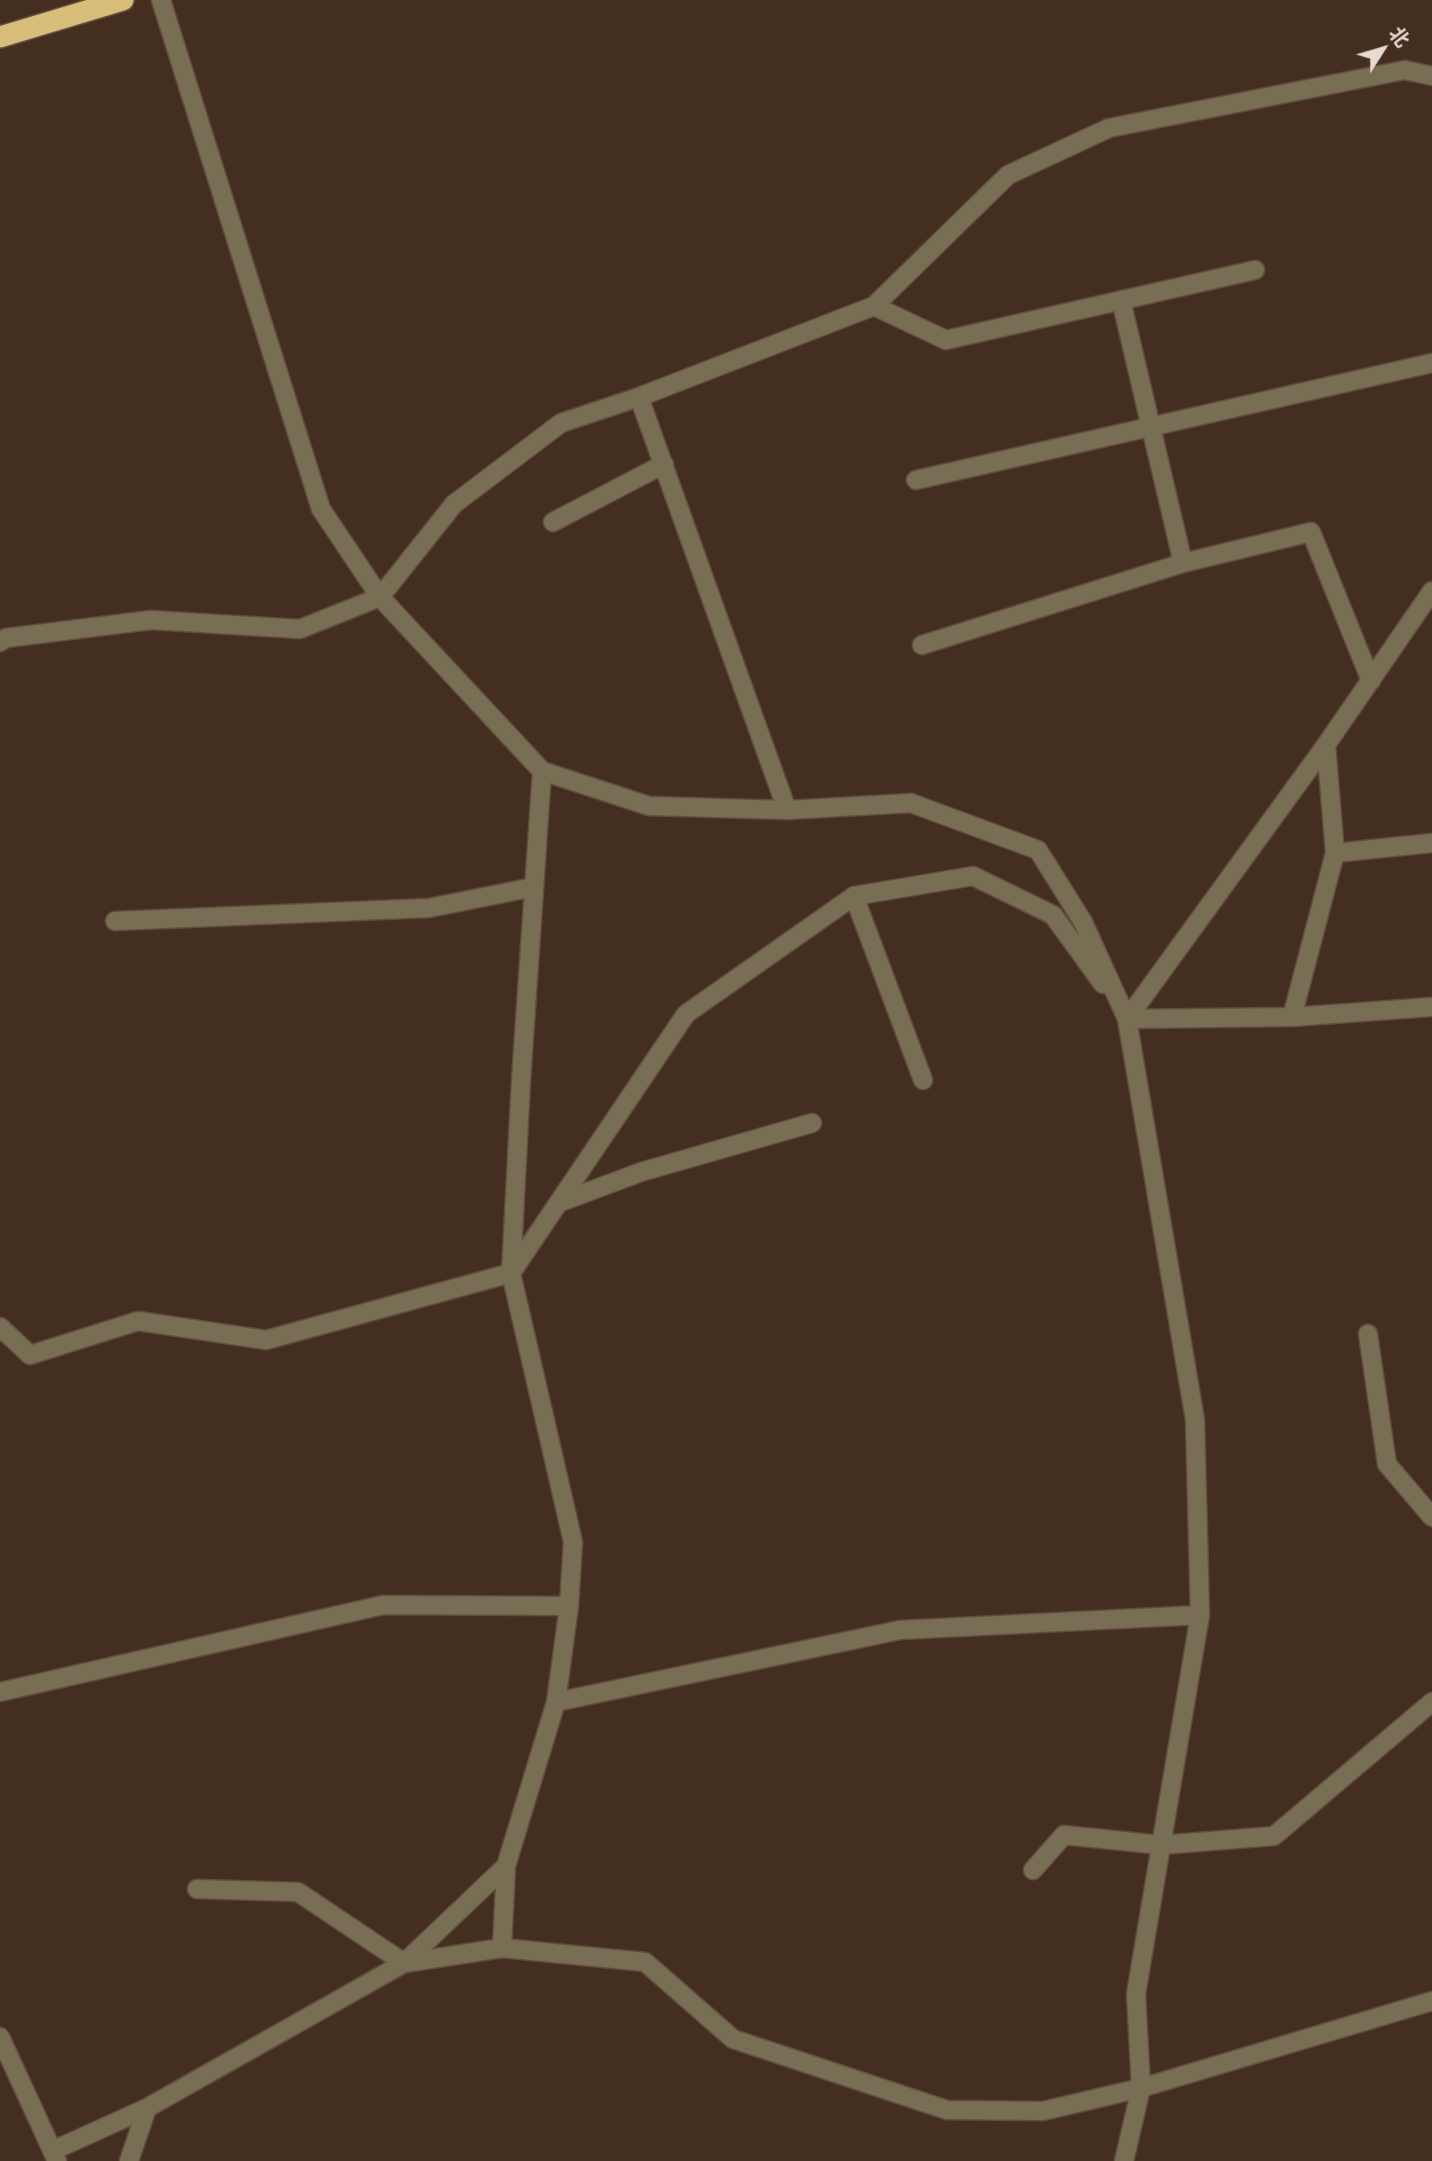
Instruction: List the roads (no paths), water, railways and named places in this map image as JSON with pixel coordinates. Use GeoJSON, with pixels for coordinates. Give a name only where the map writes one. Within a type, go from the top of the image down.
{"type":"FeatureCollection","features":[{"type":"Feature","properties":{"kind":"highway"},"geometry":{"type":"LineString","coordinates":[[0,37],[123,0]]}},
{"type":"Feature","properties":{"kind":"street"},"geometry":{"type":"LineString","coordinates":[[161,0],[321,509],[380,597],[542,771],[649,806],[787,810],[911,803],[1038,850],[1083,922],[1127,1018],[1195,1420],[1200,1615],[1136,1994],[1141,2088],[1124,2161]]}},
{"type":"Feature","properties":{"kind":"street"},"geometry":{"type":"LineString","coordinates":[[0,642],[6,638],[151,620],[300,629],[380,597],[454,504],[561,423],[639,397],[874,306],[1008,175],[1109,128],[1405,70],[1432,76]]}},
{"type":"Feature","properties":{"kind":"street"},"geometry":{"type":"LineString","coordinates":[[874,306],[946,340],[1255,270]]}},
{"type":"Feature","properties":{"kind":"street"},"geometry":{"type":"LineString","coordinates":[[1121,300],[1184,563]]}},
{"type":"Feature","properties":{"kind":"street"},"geometry":{"type":"LineString","coordinates":[[916,480],[1432,363]]}},
{"type":"Feature","properties":{"kind":"street"},"geometry":{"type":"LineString","coordinates":[[639,397],[787,810]]}},
{"type":"Feature","properties":{"kind":"street"},"geometry":{"type":"LineString","coordinates":[[552,522],[664,464]]}},
{"type":"Feature","properties":{"kind":"street"},"geometry":{"type":"LineString","coordinates":[[922,645],[1184,563],[1311,532],[1371,681]]}},
{"type":"Feature","properties":{"kind":"street"},"geometry":{"type":"LineString","coordinates":[[1127,1018],[1326,745],[1432,591]]}},
{"type":"Feature","properties":{"kind":"street"},"geometry":{"type":"LineString","coordinates":[[1292,1017],[1335,853],[1326,745]]}},
{"type":"Feature","properties":{"kind":"street"},"geometry":{"type":"LineString","coordinates":[[502,1948],[506,1866],[556,1702],[569,1606],[573,1542],[510,1273],[542,771]]}},
{"type":"Feature","properties":{"kind":"street"},"geometry":{"type":"LineString","coordinates":[[1335,853],[1432,843]]}},
{"type":"Feature","properties":{"kind":"street"},"geometry":{"type":"LineString","coordinates":[[0,1327],[30,1356],[138,1321],[266,1340],[510,1273],[686,1014],[854,896],[973,876],[1053,915],[1127,1018]]}},
{"type":"Feature","properties":{"kind":"street"},"geometry":{"type":"LineString","coordinates":[[115,921],[429,908],[534,887]]}},
{"type":"Feature","properties":{"kind":"street"},"geometry":{"type":"LineString","coordinates":[[854,896],[923,1080]]}},
{"type":"Feature","properties":{"kind":"street"},"geometry":{"type":"LineString","coordinates":[[1127,1018],[1292,1017],[1432,1007]]}},
{"type":"Feature","properties":{"kind":"street"},"geometry":{"type":"LineString","coordinates":[[558,1203],[641,1172],[812,1123]]}},
{"type":"Feature","properties":{"kind":"street"},"geometry":{"type":"LineString","coordinates":[[1368,1334],[1387,1464],[1432,1517]]}},
{"type":"Feature","properties":{"kind":"street"},"geometry":{"type":"LineString","coordinates":[[0,1692],[383,1605],[569,1606]]}},
{"type":"Feature","properties":{"kind":"street"},"geometry":{"type":"LineString","coordinates":[[556,1702],[900,1630],[1200,1615]]}},
{"type":"Feature","properties":{"kind":"street"},"geometry":{"type":"LineString","coordinates":[[1033,1870],[1063,1835],[1161,1845],[1274,1836],[1432,1702]]}},
{"type":"Feature","properties":{"kind":"street"},"geometry":{"type":"LineString","coordinates":[[0,2037],[55,2156],[147,2108],[404,1963],[506,1866]]}},
{"type":"Feature","properties":{"kind":"street"},"geometry":{"type":"LineString","coordinates":[[197,1889],[298,1892],[404,1963],[502,1948],[645,1962],[733,2039],[947,2110],[1043,2111],[1141,2088],[1432,2001]]}},
{"type":"Feature","properties":{"kind":"street"},"geometry":{"type":"LineString","coordinates":[[129,2161],[147,2108]]}}]}
